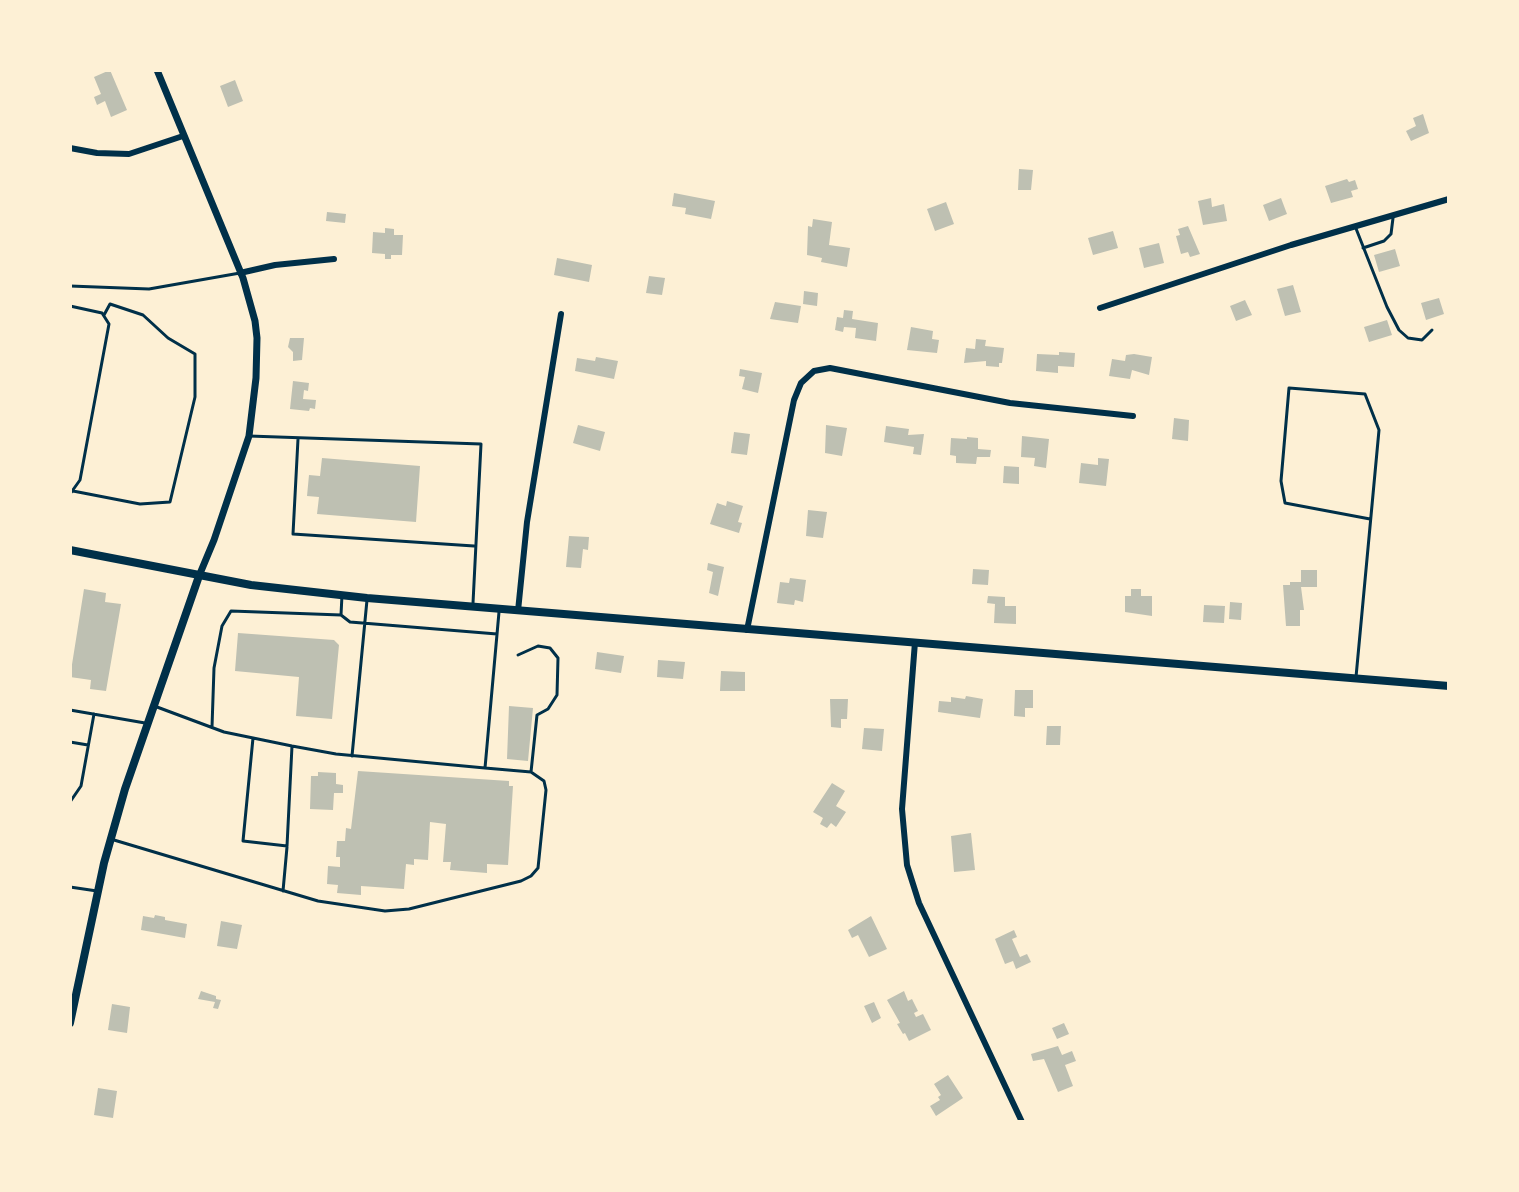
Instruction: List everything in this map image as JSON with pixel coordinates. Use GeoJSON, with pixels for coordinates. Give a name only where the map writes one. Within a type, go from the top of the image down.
{"type":"FeatureCollection","features":[{"type":"Feature","properties":{"kind":"main road"},"geometry":{"type":"LineString","coordinates":[[70,550],[279,589],[367,598],[1449,686]]}},
{"type":"Feature","properties":{"kind":"main road"},"geometry":{"type":"LineString","coordinates":[[70,1023],[111,838],[147,723],[199,576]]}},
{"type":"Feature","properties":{"kind":"street"},"geometry":{"type":"LineString","coordinates":[[157,70],[240,273],[251,305],[257,338],[249,436],[199,576]]}},
{"type":"Feature","properties":{"kind":"street"},"geometry":{"type":"LineString","coordinates":[[70,148],[129,154],[183,136]]}},
{"type":"Feature","properties":{"kind":"street"},"geometry":{"type":"LineString","coordinates":[[1100,308],[1449,199]]}},
{"type":"Feature","properties":{"kind":"street"},"geometry":{"type":"LineString","coordinates":[[240,273],[275,265],[334,259]]}},
{"type":"Feature","properties":{"kind":"street"},"geometry":{"type":"LineString","coordinates":[[518,611],[529,508],[561,314]]}},
{"type":"Feature","properties":{"kind":"street"},"geometry":{"type":"LineString","coordinates":[[747,630],[794,400],[802,381],[814,371],[833,369],[1010,403],[1133,416]]}},
{"type":"Feature","properties":{"kind":"street"},"geometry":{"type":"LineString","coordinates":[[915,642],[902,809],[907,865],[919,903],[1022,1122]]}},
{"type":"Feature","properties":{"kind":"lane"},"geometry":{"type":"LineString","coordinates":[[1363,248],[1384,241],[1391,234],[1393,216]]}},
{"type":"Feature","properties":{"kind":"lane"},"geometry":{"type":"LineString","coordinates":[[1355,226],[1399,330],[1408,338],[1422,340],[1432,330]]}},
{"type":"Feature","properties":{"kind":"lane"},"geometry":{"type":"LineString","coordinates":[[70,286],[149,289],[240,273]]}},
{"type":"Feature","properties":{"kind":"lane"},"geometry":{"type":"LineString","coordinates":[[110,304],[143,315],[168,338],[195,354],[195,397],[170,502],[140,504],[72,492],[80,480],[109,327],[104,315],[110,304]]}},
{"type":"Feature","properties":{"kind":"lane"},"geometry":{"type":"LineString","coordinates":[[70,306],[104,315]]}},
{"type":"Feature","properties":{"kind":"lane"},"geometry":{"type":"LineString","coordinates":[[1356,678],[1379,430],[1365,394],[1289,388],[1281,481],[1285,503],[1370,519]]}},
{"type":"Feature","properties":{"kind":"lane"},"geometry":{"type":"LineString","coordinates":[[249,436],[481,444],[472,607]]}},
{"type":"Feature","properties":{"kind":"lane"},"geometry":{"type":"LineString","coordinates":[[298,439],[293,534],[476,546]]}},
{"type":"Feature","properties":{"kind":"lane"},"geometry":{"type":"LineString","coordinates":[[341,615],[342,595]]}},
{"type":"Feature","properties":{"kind":"lane"},"geometry":{"type":"LineString","coordinates":[[352,756],[367,598]]}},
{"type":"Feature","properties":{"kind":"lane"},"geometry":{"type":"LineString","coordinates":[[485,768],[499,609]]}},
{"type":"Feature","properties":{"kind":"lane"},"geometry":{"type":"LineString","coordinates":[[212,728],[214,668],[222,626],[231,611],[341,615],[350,622],[497,634]]}},
{"type":"Feature","properties":{"kind":"lane"},"geometry":{"type":"LineString","coordinates":[[518,655],[538,646],[550,648],[558,658],[557,695],[548,709],[537,715],[531,772]]}},
{"type":"Feature","properties":{"kind":"lane"},"geometry":{"type":"LineString","coordinates":[[111,838],[318,901],[385,911],[409,909],[526,879],[540,863],[546,790],[542,778],[531,772],[352,756],[292,746],[212,728],[153,706]]}},
{"type":"Feature","properties":{"kind":"lane"},"geometry":{"type":"LineString","coordinates":[[70,710],[147,723]]}},
{"type":"Feature","properties":{"kind":"lane"},"geometry":{"type":"LineString","coordinates":[[70,802],[81,786],[94,714]]}},
{"type":"Feature","properties":{"kind":"lane"},"geometry":{"type":"LineString","coordinates":[[253,738],[243,841],[287,846]]}},
{"type":"Feature","properties":{"kind":"lane"},"geometry":{"type":"LineString","coordinates":[[70,742],[88,745]]}},
{"type":"Feature","properties":{"kind":"lane"},"geometry":{"type":"LineString","coordinates":[[283,891],[292,746]]}},
{"type":"Feature","properties":{"kind":"lane"},"geometry":{"type":"LineString","coordinates":[[70,887],[97,891]]}},
{"type":"Feature","properties":{"kind":"building"},"geometry":{"type":"Polygon","coordinates":[[[110,70],[127,110],[111,117],[105,101],[97,105],[94,97],[101,94],[94,77],[110,70]]]}},
{"type":"Feature","properties":{"kind":"building"},"geometry":{"type":"Polygon","coordinates":[[[235,80],[243,101],[228,107],[220,86],[235,80]]]}},
{"type":"Feature","properties":{"kind":"building"},"geometry":{"type":"Polygon","coordinates":[[[1423,114],[1429,133],[1411,141],[1406,131],[1416,126],[1413,118],[1423,114]]]}},
{"type":"Feature","properties":{"kind":"building"},"geometry":{"type":"Polygon","coordinates":[[[1019,169],[1033,170],[1031,190],[1018,190],[1019,169]]]}},
{"type":"Feature","properties":{"kind":"building"},"geometry":{"type":"Polygon","coordinates":[[[1347,179],[1349,182],[1355,180],[1358,189],[1351,191],[1353,197],[1331,203],[1325,186],[1347,179]]]}},
{"type":"Feature","properties":{"kind":"building"},"geometry":{"type":"Polygon","coordinates":[[[674,193],[715,201],[711,219],[685,214],[686,208],[672,206],[674,193]]]}},
{"type":"Feature","properties":{"kind":"building"},"geometry":{"type":"Polygon","coordinates":[[[1211,198],[1212,207],[1224,204],[1227,221],[1203,225],[1198,201],[1211,198]]]}},
{"type":"Feature","properties":{"kind":"building"},"geometry":{"type":"Polygon","coordinates":[[[1281,198],[1287,214],[1269,221],[1263,205],[1281,198]]]}},
{"type":"Feature","properties":{"kind":"building"},"geometry":{"type":"Polygon","coordinates":[[[946,202],[954,224],[935,231],[927,209],[946,202]]]}},
{"type":"Feature","properties":{"kind":"building"},"geometry":{"type":"Polygon","coordinates":[[[327,212],[346,214],[345,223],[326,221],[327,212]]]}},
{"type":"Feature","properties":{"kind":"building"},"geometry":{"type":"Polygon","coordinates":[[[813,219],[832,222],[829,245],[850,248],[847,267],[821,262],[822,258],[807,255],[808,226],[812,227],[813,219]]]}},
{"type":"Feature","properties":{"kind":"building"},"geometry":{"type":"Polygon","coordinates":[[[1188,226],[1200,254],[1190,257],[1188,252],[1181,254],[1176,236],[1180,235],[1178,229],[1188,226]]]}},
{"type":"Feature","properties":{"kind":"building"},"geometry":{"type":"Polygon","coordinates":[[[385,228],[394,229],[394,235],[403,235],[402,255],[391,255],[391,259],[385,259],[385,254],[372,253],[373,232],[385,233],[385,228]]]}},
{"type":"Feature","properties":{"kind":"building"},"geometry":{"type":"Polygon","coordinates":[[[1113,231],[1118,248],[1093,255],[1088,238],[1113,231]]]}},
{"type":"Feature","properties":{"kind":"building"},"geometry":{"type":"Polygon","coordinates":[[[1159,243],[1164,263],[1144,268],[1139,248],[1159,243]]]}},
{"type":"Feature","properties":{"kind":"building"},"geometry":{"type":"Polygon","coordinates":[[[1395,249],[1400,266],[1379,272],[1374,255],[1395,249]]]}},
{"type":"Feature","properties":{"kind":"building"},"geometry":{"type":"Polygon","coordinates":[[[557,258],[592,265],[589,282],[554,275],[557,258]]]}},
{"type":"Feature","properties":{"kind":"building"},"geometry":{"type":"Polygon","coordinates":[[[649,276],[665,278],[662,295],[646,293],[649,276]]]}},
{"type":"Feature","properties":{"kind":"building"},"geometry":{"type":"Polygon","coordinates":[[[1293,285],[1301,312],[1285,316],[1277,289],[1293,285]]]}},
{"type":"Feature","properties":{"kind":"building"},"geometry":{"type":"Polygon","coordinates":[[[804,291],[818,293],[817,306],[803,304],[804,291]]]}},
{"type":"Feature","properties":{"kind":"building"},"geometry":{"type":"Polygon","coordinates":[[[1439,298],[1444,314],[1426,320],[1421,303],[1439,298]]]}},
{"type":"Feature","properties":{"kind":"building"},"geometry":{"type":"Polygon","coordinates":[[[1245,300],[1252,315],[1236,321],[1230,306],[1245,300]]]}},
{"type":"Feature","properties":{"kind":"building"},"geometry":{"type":"Polygon","coordinates":[[[775,302],[801,306],[798,323],[770,319],[775,302]]]}},
{"type":"Feature","properties":{"kind":"building"},"geometry":{"type":"Polygon","coordinates":[[[844,310],[853,311],[852,319],[878,323],[876,341],[855,338],[856,328],[844,327],[843,332],[835,330],[837,317],[843,318],[844,310]]]}},
{"type":"Feature","properties":{"kind":"building"},"geometry":{"type":"Polygon","coordinates":[[[1387,320],[1392,335],[1369,342],[1364,327],[1387,320]]]}},
{"type":"Feature","properties":{"kind":"building"},"geometry":{"type":"Polygon","coordinates":[[[911,327],[933,331],[932,339],[939,340],[937,353],[907,350],[911,327]]]}},
{"type":"Feature","properties":{"kind":"building"},"geometry":{"type":"Polygon","coordinates":[[[290,338],[304,338],[302,360],[293,361],[293,352],[288,347],[290,338]]]}},
{"type":"Feature","properties":{"kind":"building"},"geometry":{"type":"Polygon","coordinates":[[[976,339],[986,340],[985,346],[1004,348],[999,367],[986,366],[986,361],[964,363],[966,348],[975,349],[976,339]]]}},
{"type":"Feature","properties":{"kind":"building"},"geometry":{"type":"Polygon","coordinates":[[[1059,352],[1075,353],[1074,367],[1058,366],[1058,373],[1036,371],[1037,354],[1059,355],[1059,352]]]}},
{"type":"Feature","properties":{"kind":"building"},"geometry":{"type":"Polygon","coordinates":[[[1126,355],[1152,357],[1149,375],[1132,370],[1130,379],[1109,376],[1112,359],[1125,361],[1126,355]]]}},
{"type":"Feature","properties":{"kind":"building"},"geometry":{"type":"Polygon","coordinates":[[[596,357],[618,361],[614,379],[575,371],[577,358],[595,361],[596,357]]]}},
{"type":"Feature","properties":{"kind":"building"},"geometry":{"type":"Polygon","coordinates":[[[740,369],[762,373],[758,393],[742,389],[745,377],[739,376],[740,369]]]}},
{"type":"Feature","properties":{"kind":"building"},"geometry":{"type":"Polygon","coordinates":[[[293,381],[309,383],[303,399],[316,400],[315,409],[290,409],[293,381]]]}},
{"type":"Feature","properties":{"kind":"building"},"geometry":{"type":"Polygon","coordinates":[[[1174,418],[1189,420],[1188,441],[1172,439],[1174,418]]]}},
{"type":"Feature","properties":{"kind":"building"},"geometry":{"type":"Polygon","coordinates":[[[578,425],[605,432],[600,451],[573,443],[578,425]]]}},
{"type":"Feature","properties":{"kind":"building"},"geometry":{"type":"Polygon","coordinates":[[[826,425],[847,428],[842,456],[825,453],[826,425]]]}},
{"type":"Feature","properties":{"kind":"building"},"geometry":{"type":"Polygon","coordinates":[[[886,426],[909,429],[908,435],[924,434],[921,455],[913,454],[914,447],[884,442],[886,426]]]}},
{"type":"Feature","properties":{"kind":"building"},"geometry":{"type":"Polygon","coordinates":[[[734,432],[750,434],[747,455],[731,453],[734,432]]]}},
{"type":"Feature","properties":{"kind":"building"},"geometry":{"type":"Polygon","coordinates":[[[1022,436],[1049,439],[1046,468],[1034,466],[1035,458],[1021,457],[1022,436]]]}},
{"type":"Feature","properties":{"kind":"building"},"geometry":{"type":"Polygon","coordinates":[[[951,438],[978,438],[978,449],[991,450],[990,457],[977,457],[976,464],[956,463],[956,456],[950,455],[951,438]]]}},
{"type":"Feature","properties":{"kind":"building"},"geometry":{"type":"Polygon","coordinates":[[[322,458],[420,466],[416,522],[317,514],[319,497],[307,496],[309,475],[320,476],[322,458]]]}},
{"type":"Feature","properties":{"kind":"building"},"geometry":{"type":"Polygon","coordinates":[[[1098,458],[1109,459],[1106,486],[1079,483],[1081,463],[1098,465],[1098,458]]]}},
{"type":"Feature","properties":{"kind":"building"},"geometry":{"type":"Polygon","coordinates":[[[1004,466],[1019,467],[1019,484],[1003,483],[1004,466]]]}},
{"type":"Feature","properties":{"kind":"building"},"geometry":{"type":"Polygon","coordinates":[[[727,501],[743,506],[738,522],[742,523],[739,533],[710,524],[717,503],[726,506],[727,501]]]}},
{"type":"Feature","properties":{"kind":"building"},"geometry":{"type":"Polygon","coordinates":[[[808,510],[827,512],[823,538],[806,536],[808,510]]]}},
{"type":"Feature","properties":{"kind":"building"},"geometry":{"type":"Polygon","coordinates":[[[569,536],[589,537],[588,550],[583,549],[581,568],[566,567],[569,536]]]}},
{"type":"Feature","properties":{"kind":"building"},"geometry":{"type":"Polygon","coordinates":[[[708,563],[724,567],[718,596],[709,593],[713,572],[707,570],[708,563]]]}},
{"type":"Feature","properties":{"kind":"building"},"geometry":{"type":"Polygon","coordinates":[[[973,569],[989,570],[988,585],[972,584],[973,569]]]}},
{"type":"Feature","properties":{"kind":"building"},"geometry":{"type":"Polygon","coordinates":[[[1301,570],[1317,570],[1317,587],[1301,587],[1304,610],[1300,610],[1300,626],[1286,626],[1283,585],[1301,582],[1301,570]]]}},
{"type":"Feature","properties":{"kind":"building"},"geometry":{"type":"Polygon","coordinates":[[[790,578],[806,580],[803,602],[795,600],[794,605],[777,603],[780,582],[789,583],[790,578]]]}},
{"type":"Feature","properties":{"kind":"building"},"geometry":{"type":"Polygon","coordinates":[[[84,589],[106,593],[105,602],[121,604],[106,691],[90,689],[91,680],[70,677],[84,589]]]}},
{"type":"Feature","properties":{"kind":"building"},"geometry":{"type":"Polygon","coordinates":[[[1131,589],[1141,589],[1141,596],[1152,596],[1152,616],[1125,612],[1125,596],[1131,596],[1131,589]]]}},
{"type":"Feature","properties":{"kind":"building"},"geometry":{"type":"Polygon","coordinates":[[[988,596],[1005,597],[1005,606],[1016,606],[1016,624],[994,623],[995,604],[987,603],[988,596]]]}},
{"type":"Feature","properties":{"kind":"building"},"geometry":{"type":"Polygon","coordinates":[[[1230,602],[1242,603],[1241,620],[1229,619],[1230,602]]]}},
{"type":"Feature","properties":{"kind":"building"},"geometry":{"type":"Polygon","coordinates":[[[1204,605],[1225,606],[1224,623],[1203,622],[1204,605]]]}},
{"type":"Feature","properties":{"kind":"building"},"geometry":{"type":"Polygon","coordinates":[[[238,633],[334,640],[339,645],[332,719],[296,716],[299,677],[235,671],[238,633]]]}},
{"type":"Feature","properties":{"kind":"building"},"geometry":{"type":"Polygon","coordinates":[[[597,652],[624,656],[621,673],[595,669],[597,652]]]}},
{"type":"Feature","properties":{"kind":"building"},"geometry":{"type":"Polygon","coordinates":[[[658,660],[685,662],[683,679],[657,677],[658,660]]]}},
{"type":"Feature","properties":{"kind":"building"},"geometry":{"type":"Polygon","coordinates":[[[721,671],[745,672],[745,691],[720,691],[721,671]]]}},
{"type":"Feature","properties":{"kind":"building"},"geometry":{"type":"Polygon","coordinates":[[[1015,690],[1033,690],[1033,708],[1025,708],[1025,717],[1014,716],[1015,690]]]}},
{"type":"Feature","properties":{"kind":"building"},"geometry":{"type":"Polygon","coordinates":[[[966,696],[983,699],[980,718],[938,712],[939,701],[951,702],[951,697],[965,699],[966,696]]]}},
{"type":"Feature","properties":{"kind":"building"},"geometry":{"type":"Polygon","coordinates":[[[830,699],[848,699],[847,719],[841,719],[841,728],[831,727],[830,699]]]}},
{"type":"Feature","properties":{"kind":"building"},"geometry":{"type":"Polygon","coordinates":[[[509,706],[533,708],[528,761],[507,759],[509,706]]]}},
{"type":"Feature","properties":{"kind":"building"},"geometry":{"type":"Polygon","coordinates":[[[1047,726],[1061,726],[1060,745],[1046,745],[1047,726]]]}},
{"type":"Feature","properties":{"kind":"building"},"geometry":{"type":"Polygon","coordinates":[[[864,728],[884,729],[882,751],[862,749],[864,728]]]}},
{"type":"Feature","properties":{"kind":"building"},"geometry":{"type":"Polygon","coordinates":[[[358,771],[509,781],[509,786],[513,786],[508,865],[487,864],[487,873],[450,870],[451,862],[443,862],[446,824],[430,822],[428,860],[414,859],[414,865],[406,864],[404,889],[361,886],[361,895],[337,893],[338,885],[327,884],[328,866],[340,867],[340,857],[336,857],[337,841],[345,841],[346,828],[351,829],[358,771]]]}},
{"type":"Feature","properties":{"kind":"building"},"geometry":{"type":"Polygon","coordinates":[[[318,772],[336,773],[336,784],[343,785],[343,793],[334,793],[333,810],[310,809],[311,776],[318,776],[318,772]]]}},
{"type":"Feature","properties":{"kind":"building"},"geometry":{"type":"Polygon","coordinates":[[[832,783],[845,791],[836,806],[846,812],[836,827],[831,823],[827,828],[820,824],[823,818],[813,812],[832,783]]]}},
{"type":"Feature","properties":{"kind":"building"},"geometry":{"type":"Polygon","coordinates":[[[971,833],[975,870],[954,872],[951,836],[971,833]]]}},
{"type":"Feature","properties":{"kind":"building"},"geometry":{"type":"Polygon","coordinates":[[[155,915],[187,924],[185,938],[141,930],[143,916],[154,918],[155,915]]]}},
{"type":"Feature","properties":{"kind":"building"},"geometry":{"type":"Polygon","coordinates":[[[871,916],[887,949],[869,957],[858,935],[852,938],[848,930],[871,916]]]}},
{"type":"Feature","properties":{"kind":"building"},"geometry":{"type":"Polygon","coordinates":[[[221,921],[242,925],[237,949],[217,946],[221,921]]]}},
{"type":"Feature","properties":{"kind":"building"},"geometry":{"type":"Polygon","coordinates":[[[1014,930],[1017,937],[1012,939],[1020,957],[1027,954],[1031,962],[1016,969],[1013,961],[1005,964],[995,939],[1014,930]]]}},
{"type":"Feature","properties":{"kind":"building"},"geometry":{"type":"Polygon","coordinates":[[[201,991],[221,1000],[218,1009],[213,1008],[215,1002],[198,999],[201,991]]]}},
{"type":"Feature","properties":{"kind":"building"},"geometry":{"type":"Polygon","coordinates":[[[904,991],[908,1001],[912,999],[918,1011],[914,1013],[916,1017],[923,1014],[931,1030],[909,1041],[897,1024],[900,1023],[887,1000],[904,991]]]}},
{"type":"Feature","properties":{"kind":"building"},"geometry":{"type":"Polygon","coordinates":[[[874,1002],[881,1018],[872,1023],[864,1006],[874,1002]]]}},
{"type":"Feature","properties":{"kind":"building"},"geometry":{"type":"Polygon","coordinates":[[[112,1004],[130,1007],[127,1033],[108,1030],[112,1004]]]}},
{"type":"Feature","properties":{"kind":"building"},"geometry":{"type":"Polygon","coordinates":[[[1064,1023],[1069,1034],[1057,1039],[1052,1028],[1064,1023]]]}},
{"type":"Feature","properties":{"kind":"building"},"geometry":{"type":"Polygon","coordinates":[[[1058,1046],[1062,1055],[1072,1051],[1076,1061],[1065,1065],[1073,1086],[1058,1092],[1044,1059],[1033,1061],[1031,1054],[1058,1046]]]}},
{"type":"Feature","properties":{"kind":"building"},"geometry":{"type":"Polygon","coordinates":[[[948,1075],[963,1098],[936,1116],[930,1106],[940,1100],[938,1097],[941,1095],[934,1084],[948,1075]]]}},
{"type":"Feature","properties":{"kind":"building"},"geometry":{"type":"Polygon","coordinates":[[[98,1088],[117,1091],[113,1118],[94,1115],[98,1088]]]}}]}
